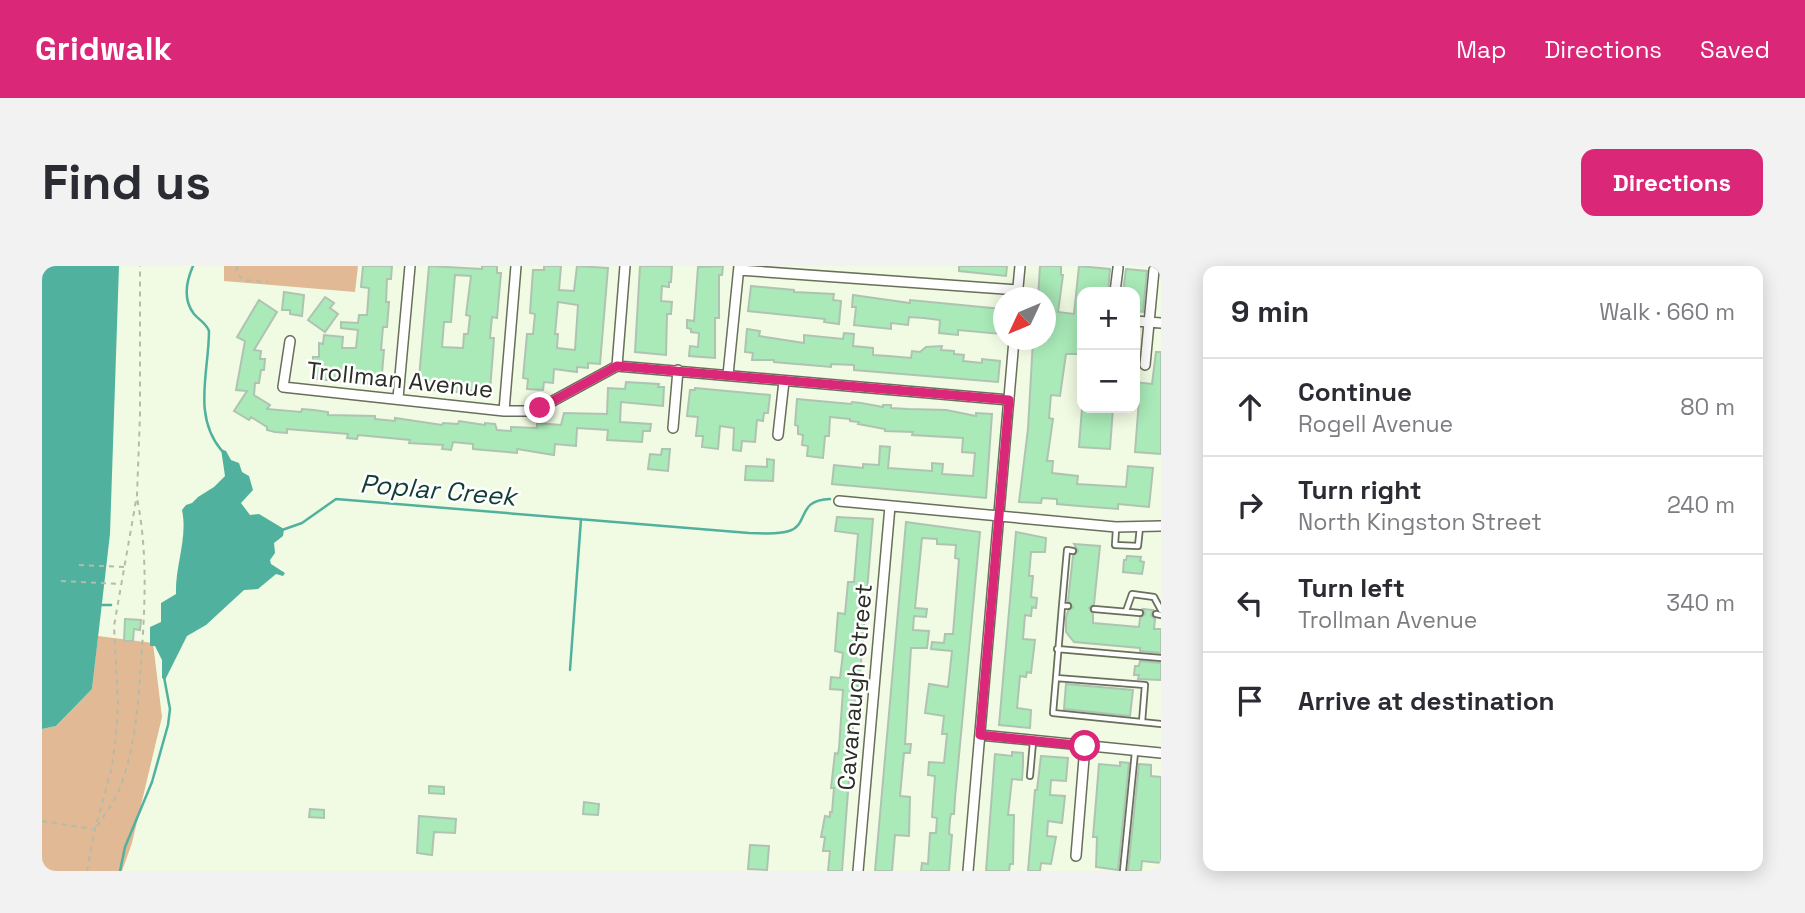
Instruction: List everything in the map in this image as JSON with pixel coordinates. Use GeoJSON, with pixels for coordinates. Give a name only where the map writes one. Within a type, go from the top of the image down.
{"type":"FeatureCollection","features":[{"type":"Feature","properties":{"kind":"street"},"geometry":{"type":"LineString","coordinates":[[398,398],[410,266]]}},
{"type":"Feature","properties":{"kind":"street"},"geometry":{"type":"LineString","coordinates":[[504,411],[516,266]]}},
{"type":"Feature","properties":{"kind":"street"},"geometry":{"type":"LineString","coordinates":[[625,266],[617,366],[1009,400]]}},
{"type":"Feature","properties":{"kind":"street"},"geometry":{"type":"LineString","coordinates":[[1018,287],[1020,266]]}},
{"type":"Feature","properties":{"kind":"street"},"geometry":{"type":"LineString","coordinates":[[728,375],[739,268],[993,292]]}},
{"type":"Feature","properties":{"kind":"street"},"geometry":{"type":"LineString","coordinates":[[1116,287],[1118,268]]}},
{"type":"Feature","properties":{"kind":"street"},"geometry":{"type":"LineString","coordinates":[[1145,365],[1154,270]]}},
{"type":"Feature","properties":{"kind":"street"},"geometry":{"type":"LineString","coordinates":[[1140,321],[1161,323]]}},
{"type":"Feature","properties":{"kind":"street","name":"Trollman Avenue"},"geometry":{"type":"LineString","coordinates":[[290,341],[284,387],[504,411],[530,411],[540,408],[617,366]]}},
{"type":"Feature","properties":{"kind":"street"},"geometry":{"type":"LineString","coordinates":[[968,871],[1013,350]]}},
{"type":"Feature","properties":{"kind":"street"},"geometry":{"type":"LineString","coordinates":[[673,428],[678,370]]}},
{"type":"Feature","properties":{"kind":"street"},"geometry":{"type":"LineString","coordinates":[[778,435],[784,381]]}},
{"type":"Feature","properties":{"kind":"street"},"geometry":{"type":"LineString","coordinates":[[839,501],[1116,527],[1161,526]]}},
{"type":"Feature","properties":{"kind":"street","name":"Cavanaugh Street"},"geometry":{"type":"LineString","coordinates":[[858,871],[890,506]]}},
{"type":"Feature","properties":{"kind":"street"},"geometry":{"type":"LineString","coordinates":[[980,735],[1161,753]]}},
{"type":"Feature","properties":{"kind":"street"},"geometry":{"type":"LineString","coordinates":[[1076,856],[1085,746]]}},
{"type":"Feature","properties":{"kind":"lane"},"geometry":{"type":"LineString","coordinates":[[1116,527],[1115,545],[1138,546],[1140,527]]}},
{"type":"Feature","properties":{"kind":"lane"},"geometry":{"type":"LineString","coordinates":[[1073,551],[1067,550],[1065,606],[1057,649],[1053,713],[1161,724]]}},
{"type":"Feature","properties":{"kind":"lane"},"geometry":{"type":"LineString","coordinates":[[1126,611],[1132,594],[1154,597],[1159,613]]}},
{"type":"Feature","properties":{"kind":"lane"},"geometry":{"type":"LineString","coordinates":[[1094,609],[1140,613]]}},
{"type":"Feature","properties":{"kind":"lane"},"geometry":{"type":"LineString","coordinates":[[1057,649],[1161,658]]}},
{"type":"Feature","properties":{"kind":"lane"},"geometry":{"type":"LineString","coordinates":[[1056,678],[1144,685],[1142,722]]}},
{"type":"Feature","properties":{"kind":"lane"},"geometry":{"type":"LineString","coordinates":[[1030,776],[1034,741]]}},
{"type":"Feature","properties":{"kind":"lane"},"geometry":{"type":"LineString","coordinates":[[1124,871],[1135,751]]}},
{"type":"Feature","properties":{"kind":"path"},"geometry":{"type":"LineString","coordinates":[[87,871],[115,753],[118,703],[114,626],[136,495],[141,381],[140,266]]}},
{"type":"Feature","properties":{"kind":"path"},"geometry":{"type":"LineString","coordinates":[[237,266],[236,272],[243,280],[268,282]]}},
{"type":"Feature","properties":{"kind":"path"},"geometry":{"type":"LineString","coordinates":[[95,829],[119,792],[129,758],[138,708],[145,582],[144,532],[136,495]]}},
{"type":"Feature","properties":{"kind":"path"},"geometry":{"type":"LineString","coordinates":[[79,565],[124,567]]}},
{"type":"Feature","properties":{"kind":"path"},"geometry":{"type":"LineString","coordinates":[[61,581],[121,584]]}},
{"type":"Feature","properties":{"kind":"path"},"geometry":{"type":"LineString","coordinates":[[42,821],[95,829]]}},
{"type":"Feature","properties":{"kind":"shaded area"},"geometry":{"type":"Polygon","coordinates":[[[224,266],[358,266],[355,292],[224,281],[224,266]]]}},
{"type":"Feature","properties":{"kind":"shaded area"},"geometry":{"type":"Polygon","coordinates":[[[98,636],[153,643],[162,717],[132,843],[122,871],[42,871],[42,729],[56,726],[92,689],[98,636]]]}},
{"type":"Feature","properties":{"kind":"water"},"geometry":{"type":"Polygon","coordinates":[[[42,266],[119,266],[110,534],[92,689],[56,726],[42,729],[42,266]]]}},
{"type":"Feature","properties":{"kind":"water"},"geometry":{"type":"Polygon","coordinates":[[[221,449],[226,451],[231,460],[239,463],[242,472],[249,476],[253,490],[241,503],[250,515],[259,514],[284,529],[283,536],[274,543],[275,553],[270,560],[271,564],[285,573],[283,576],[276,574],[258,589],[244,590],[206,625],[187,636],[165,680],[162,678],[162,660],[155,646],[150,646],[150,627],[161,622],[161,603],[176,594],[183,531],[182,510],[225,476],[221,449]]]}},
{"type":"Feature","properties":{"kind":"building"},"geometry":{"type":"Polygon","coordinates":[[[363,266],[392,266],[391,279],[387,279],[386,302],[389,302],[387,327],[383,327],[381,385],[316,379],[313,357],[319,357],[319,343],[323,344],[324,335],[343,337],[342,348],[356,348],[358,330],[341,328],[341,322],[358,323],[359,315],[367,315],[369,288],[361,287],[363,266]]]}},
{"type":"Feature","properties":{"kind":"building"},"geometry":{"type":"Polygon","coordinates":[[[429,266],[482,269],[482,266],[497,266],[497,273],[501,273],[497,318],[492,317],[490,338],[494,338],[490,390],[470,393],[418,389],[429,266]],[[455,275],[451,322],[444,322],[442,347],[463,348],[470,316],[466,315],[471,276],[455,275]]]}},
{"type":"Feature","properties":{"kind":"building"},"geometry":{"type":"Polygon","coordinates":[[[544,266],[561,266],[559,290],[574,291],[577,266],[608,268],[600,364],[588,363],[588,368],[577,367],[577,372],[554,369],[553,383],[544,382],[543,390],[527,389],[528,379],[523,378],[527,334],[533,334],[535,314],[530,313],[533,270],[544,270],[544,266]],[[558,302],[555,334],[558,334],[557,348],[575,350],[578,305],[558,302]]]}},
{"type":"Feature","properties":{"kind":"building"},"geometry":{"type":"Polygon","coordinates":[[[640,266],[672,266],[669,287],[662,286],[661,301],[672,302],[671,314],[667,314],[666,355],[635,352],[640,266]]]}},
{"type":"Feature","properties":{"kind":"building"},"geometry":{"type":"Polygon","coordinates":[[[723,266],[722,275],[719,275],[719,318],[715,318],[715,358],[689,356],[690,346],[698,347],[699,333],[691,332],[691,329],[687,328],[687,320],[694,321],[698,267],[723,266]]]}},
{"type":"Feature","properties":{"kind":"building"},"geometry":{"type":"Polygon","coordinates":[[[959,266],[1007,266],[1006,276],[959,271],[959,266]]]}},
{"type":"Feature","properties":{"kind":"building"},"geometry":{"type":"Polygon","coordinates":[[[1040,266],[1061,266],[1063,275],[1058,312],[1074,314],[1079,266],[1110,269],[1108,287],[1077,287],[1077,354],[1066,354],[1060,396],[1051,395],[1049,418],[1053,419],[1047,461],[1053,461],[1052,473],[1078,476],[1077,484],[1126,487],[1128,466],[1153,468],[1149,507],[1118,504],[1118,509],[1079,506],[1057,504],[1057,499],[1042,498],[1041,503],[1019,502],[1028,429],[1032,350],[1056,350],[1056,287],[1039,287],[1040,266]]]}},
{"type":"Feature","properties":{"kind":"building"},"geometry":{"type":"Polygon","coordinates":[[[1126,269],[1147,271],[1143,312],[1140,312],[1140,287],[1124,287],[1126,269]]]}},
{"type":"Feature","properties":{"kind":"building"},"geometry":{"type":"Polygon","coordinates":[[[751,286],[834,294],[833,300],[841,301],[839,324],[824,322],[825,319],[748,311],[751,286]]]}},
{"type":"Feature","properties":{"kind":"building"},"geometry":{"type":"Polygon","coordinates":[[[284,292],[304,295],[302,316],[290,314],[290,310],[282,310],[284,292]]]}},
{"type":"Feature","properties":{"kind":"building"},"geometry":{"type":"Polygon","coordinates":[[[853,295],[910,303],[910,300],[993,308],[993,333],[958,330],[958,335],[939,333],[940,320],[909,317],[908,325],[891,323],[891,329],[854,325],[856,307],[852,307],[853,295]]]}},
{"type":"Feature","properties":{"kind":"building"},"geometry":{"type":"Polygon","coordinates":[[[325,297],[334,303],[330,308],[338,314],[325,332],[308,320],[325,297]]]}},
{"type":"Feature","properties":{"kind":"building"},"geometry":{"type":"Polygon","coordinates":[[[259,300],[277,312],[254,350],[261,351],[260,359],[265,359],[259,383],[255,383],[254,395],[270,405],[267,409],[301,412],[302,409],[314,410],[328,412],[328,415],[375,416],[375,419],[395,421],[395,418],[442,425],[458,424],[459,421],[485,423],[495,424],[497,430],[511,431],[511,427],[537,428],[537,423],[561,425],[564,413],[607,414],[608,388],[625,389],[626,382],[659,384],[658,387],[664,387],[663,406],[621,402],[620,422],[651,424],[650,431],[643,431],[642,442],[607,440],[608,430],[577,428],[576,446],[555,444],[554,455],[517,449],[517,453],[473,449],[473,444],[453,442],[451,450],[442,449],[443,445],[409,443],[410,440],[358,435],[357,439],[347,438],[348,434],[267,430],[267,427],[251,417],[249,420],[234,411],[247,391],[236,390],[245,341],[237,337],[259,300]]]}},
{"type":"Feature","properties":{"kind":"building"},"geometry":{"type":"Polygon","coordinates":[[[747,329],[760,331],[759,336],[804,343],[804,335],[843,339],[844,333],[854,334],[853,346],[873,348],[873,355],[911,358],[912,351],[920,352],[926,347],[942,346],[941,350],[964,355],[963,361],[1000,361],[998,382],[854,370],[854,365],[831,364],[831,367],[752,360],[753,353],[745,352],[747,329]]]}},
{"type":"Feature","properties":{"kind":"building"},"geometry":{"type":"Polygon","coordinates":[[[1156,352],[1161,352],[1161,454],[1135,452],[1140,413],[1140,383],[1152,384],[1156,352]]]}},
{"type":"Feature","properties":{"kind":"building"},"geometry":{"type":"Polygon","coordinates":[[[695,388],[770,395],[768,413],[764,413],[763,421],[757,420],[755,442],[742,441],[741,451],[733,450],[734,428],[720,426],[718,449],[702,447],[703,436],[696,436],[698,417],[687,416],[690,390],[695,388]]]}},
{"type":"Feature","properties":{"kind":"building"},"geometry":{"type":"Polygon","coordinates":[[[797,399],[946,410],[976,416],[976,413],[992,414],[986,498],[832,484],[834,465],[863,468],[863,464],[879,465],[880,446],[890,447],[888,468],[932,471],[932,463],[943,464],[942,474],[973,476],[975,453],[962,452],[963,438],[885,431],[858,424],[859,422],[850,419],[830,417],[829,436],[825,436],[823,458],[807,456],[808,446],[802,445],[803,435],[798,434],[798,426],[795,425],[797,399]]]}},
{"type":"Feature","properties":{"kind":"building"},"geometry":{"type":"Polygon","coordinates":[[[1082,413],[1113,413],[1110,449],[1079,447],[1082,413]]]}},
{"type":"Feature","properties":{"kind":"building"},"geometry":{"type":"Polygon","coordinates":[[[662,449],[670,449],[668,471],[648,469],[650,454],[661,455],[662,449]]]}},
{"type":"Feature","properties":{"kind":"building"},"geometry":{"type":"Polygon","coordinates":[[[767,459],[774,460],[773,481],[745,480],[746,466],[767,467],[767,459]]]}},
{"type":"Feature","properties":{"kind":"building"},"geometry":{"type":"Polygon","coordinates":[[[837,517],[873,519],[859,686],[856,686],[842,871],[828,871],[830,851],[823,851],[825,837],[821,837],[825,816],[830,817],[832,812],[834,788],[831,788],[835,753],[838,754],[839,748],[843,690],[830,689],[831,677],[840,678],[843,653],[835,651],[838,613],[845,614],[848,582],[854,582],[858,534],[835,531],[837,517]]]}},
{"type":"Feature","properties":{"kind":"building"},"geometry":{"type":"Polygon","coordinates":[[[906,522],[980,532],[954,814],[951,814],[950,819],[949,834],[952,835],[949,871],[921,871],[922,863],[928,864],[930,833],[936,833],[937,818],[932,817],[935,776],[928,775],[929,762],[944,763],[947,734],[942,734],[944,716],[925,713],[929,684],[948,687],[952,651],[931,649],[932,642],[944,643],[945,634],[953,634],[959,559],[955,558],[956,545],[937,544],[937,539],[922,538],[915,608],[927,609],[926,617],[914,616],[913,630],[929,631],[927,648],[911,648],[905,744],[911,744],[910,753],[904,753],[900,796],[910,797],[909,836],[895,835],[892,871],[875,871],[906,522]]]}},
{"type":"Feature","properties":{"kind":"building"},"geometry":{"type":"Polygon","coordinates":[[[1016,532],[1046,538],[1045,552],[1031,552],[1031,597],[1037,598],[1036,608],[1032,607],[1031,616],[1025,615],[1023,639],[1035,640],[1031,673],[1027,672],[1026,677],[1020,676],[1017,708],[1031,710],[1030,728],[999,725],[1016,532]]]}},
{"type":"Feature","properties":{"kind":"building"},"geometry":{"type":"Polygon","coordinates":[[[1074,544],[1100,546],[1094,604],[1089,608],[1093,614],[1093,623],[1139,627],[1140,618],[1145,614],[1143,609],[1153,610],[1151,615],[1155,619],[1154,629],[1161,629],[1161,653],[1140,651],[1140,648],[1074,642],[1066,632],[1066,617],[1073,607],[1068,601],[1073,556],[1078,551],[1074,544]]]}},
{"type":"Feature","properties":{"kind":"building"},"geometry":{"type":"Polygon","coordinates":[[[1127,556],[1141,557],[1140,561],[1144,562],[1142,574],[1123,572],[1127,556]]]}},
{"type":"Feature","properties":{"kind":"building"},"geometry":{"type":"Polygon","coordinates":[[[125,619],[141,620],[140,630],[134,629],[133,641],[124,641],[125,619]]]}},
{"type":"Feature","properties":{"kind":"building"},"geometry":{"type":"Polygon","coordinates":[[[1140,661],[1161,663],[1161,680],[1138,679],[1139,675],[1134,675],[1135,666],[1139,666],[1140,661]]]}},
{"type":"Feature","properties":{"kind":"building"},"geometry":{"type":"Polygon","coordinates":[[[1066,684],[1133,690],[1130,716],[1064,709],[1066,684]]]}},
{"type":"Feature","properties":{"kind":"building"},"geometry":{"type":"Polygon","coordinates":[[[1012,752],[1023,753],[1022,780],[1012,779],[1008,815],[1014,815],[1013,864],[1010,864],[1009,871],[986,871],[995,754],[1012,756],[1012,752]]]}},
{"type":"Feature","properties":{"kind":"building"},"geometry":{"type":"Polygon","coordinates":[[[1041,756],[1068,758],[1066,781],[1051,780],[1050,795],[1065,796],[1062,823],[1048,821],[1047,836],[1056,837],[1051,864],[1041,863],[1040,871],[1028,871],[1035,790],[1041,756]]]}},
{"type":"Feature","properties":{"kind":"building"},"geometry":{"type":"Polygon","coordinates":[[[1120,762],[1129,763],[1118,870],[1096,867],[1097,837],[1093,837],[1099,764],[1120,766],[1120,762]]]}},
{"type":"Feature","properties":{"kind":"building"},"geometry":{"type":"Polygon","coordinates":[[[1139,764],[1151,765],[1151,776],[1161,777],[1161,863],[1142,861],[1141,871],[1128,871],[1139,764]]]}},
{"type":"Feature","properties":{"kind":"building"},"geometry":{"type":"Polygon","coordinates":[[[429,786],[444,787],[444,794],[429,793],[429,786]]]}},
{"type":"Feature","properties":{"kind":"building"},"geometry":{"type":"Polygon","coordinates":[[[584,802],[599,804],[598,815],[583,814],[584,802]]]}},
{"type":"Feature","properties":{"kind":"building"},"geometry":{"type":"Polygon","coordinates":[[[310,809],[324,810],[324,818],[309,817],[310,809]]]}},
{"type":"Feature","properties":{"kind":"building"},"geometry":{"type":"Polygon","coordinates":[[[419,816],[456,819],[455,833],[434,832],[432,855],[417,853],[419,816]]]}},
{"type":"Feature","properties":{"kind":"building"},"geometry":{"type":"Polygon","coordinates":[[[750,845],[769,846],[767,870],[748,869],[750,845]]]}},
{"type":"Feature","properties":{"kind":"waterway"},"geometry":{"type":"LineString","coordinates":[[193,266],[187,285],[187,297],[194,314],[209,331],[205,408],[207,423],[222,451]]}},
{"type":"Feature","properties":{"kind":"waterway","name":"Poplar Creek"},"geometry":{"type":"LineString","coordinates":[[282,530],[302,523],[336,499],[774,533],[795,528],[812,503],[830,499]]}},
{"type":"Feature","properties":{"kind":"waterway","name":"Poplar Creek"},"geometry":{"type":"LineString","coordinates":[[570,670],[581,519]]}},
{"type":"Feature","properties":{"kind":"waterway","name":"Poplar Creek"},"geometry":{"type":"LineString","coordinates":[[102,605],[111,605]]}},
{"type":"Feature","properties":{"kind":"waterway","name":"Poplar Creek"},"geometry":{"type":"LineString","coordinates":[[120,871],[125,847],[152,782],[168,725],[170,709],[164,677]]}},
{"type":"Feature","properties":{"kind":"route"},"geometry":{"type":"LineString","coordinates":[[540,408],[617,366],[1009,400],[980,735],[1085,746]]}}]}
